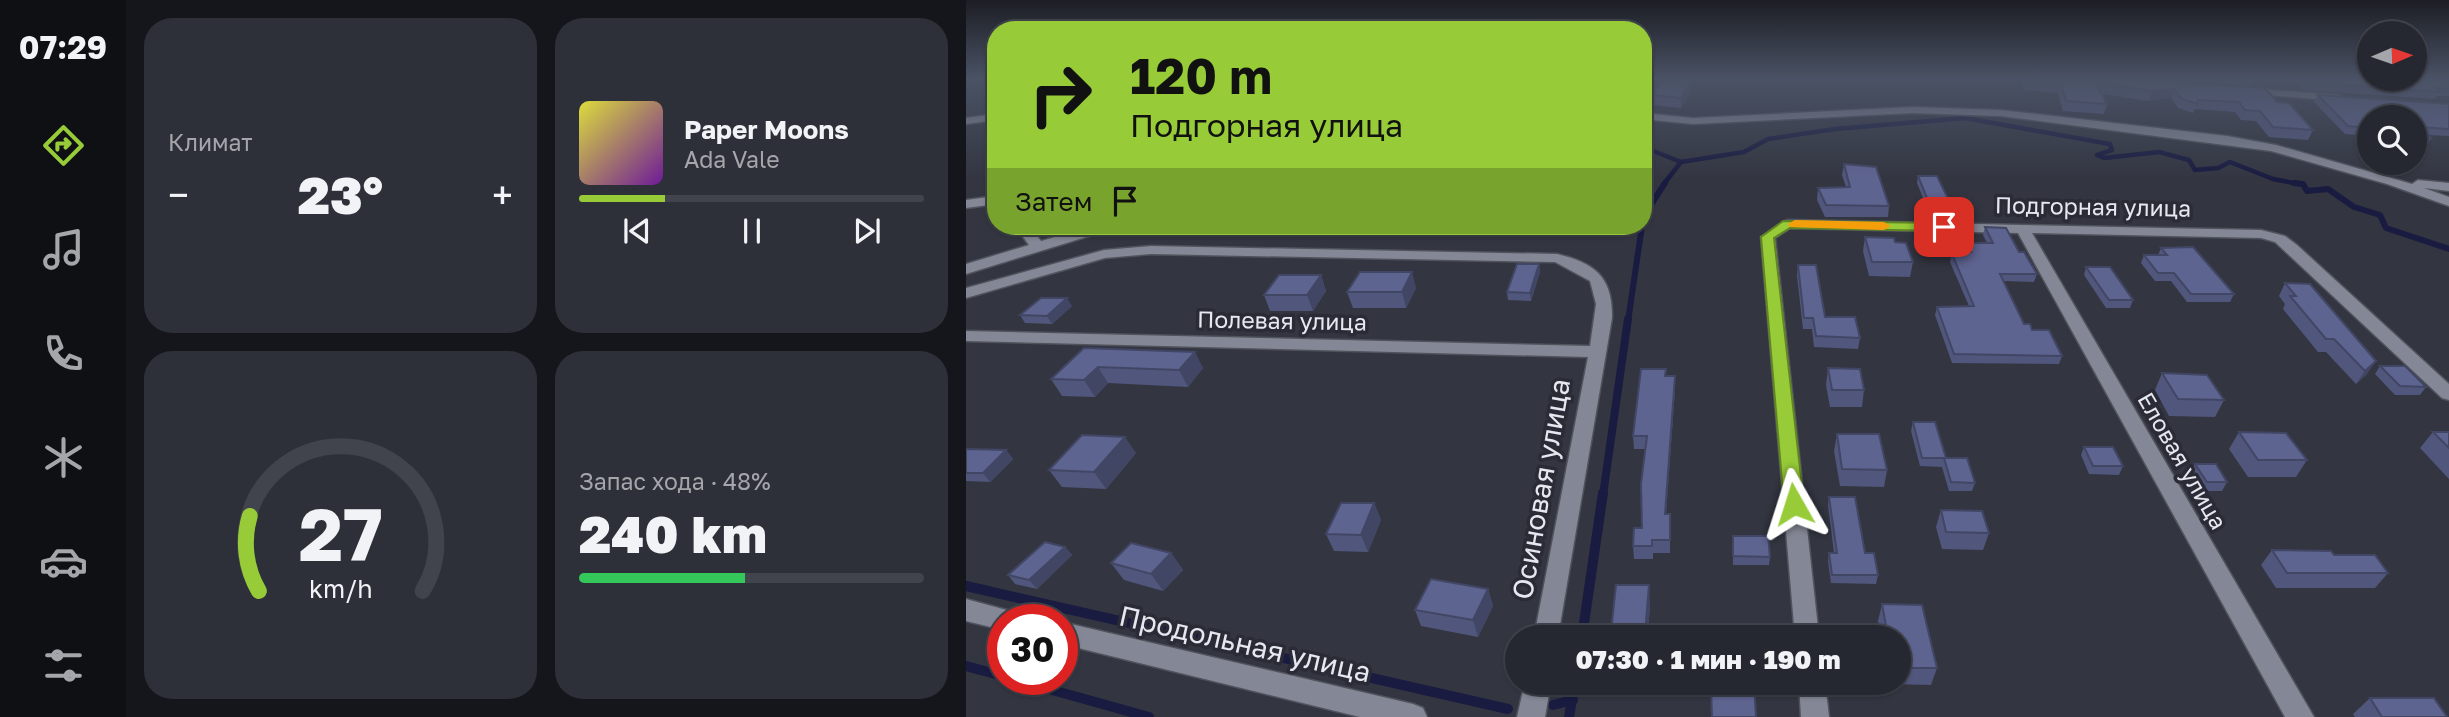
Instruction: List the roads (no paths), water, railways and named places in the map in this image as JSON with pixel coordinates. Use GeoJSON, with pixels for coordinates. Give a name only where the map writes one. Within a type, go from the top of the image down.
{"type":"FeatureCollection","features":[{"type":"Feature","properties":{"kind":"street"},"geometry":{"type":"LineString","coordinates":[[1652,117],[1693,121],[1883,111]]}},
{"type":"Feature","properties":{"kind":"street"},"geometry":{"type":"LineString","coordinates":[[1955,111],[2001,113],[2227,139],[2272,148],[2392,181],[2449,202]]}},
{"type":"Feature","properties":{"kind":"street"},"geometry":{"type":"LineString","coordinates":[[966,121],[987,118]]}},
{"type":"Feature","properties":{"kind":"street"},"geometry":{"type":"LineString","coordinates":[[2392,181],[2449,187]]}},
{"type":"Feature","properties":{"kind":"street"},"geometry":{"type":"LineString","coordinates":[[966,204],[987,201]]}},
{"type":"Feature","properties":{"kind":"street","name":"Подгорная улица"},"geometry":{"type":"LineString","coordinates":[[1806,625],[1768,237],[1787,224],[2261,234],[2280,239],[2292,248],[2449,394]]}},
{"type":"Feature","properties":{"kind":"street","name":"Еловая улица"},"geometry":{"type":"LineString","coordinates":[[2022,228],[2300,717]]}},
{"type":"Feature","properties":{"kind":"street"},"geometry":{"type":"LineString","coordinates":[[1029,235],[1038,247]]}},
{"type":"Feature","properties":{"kind":"street"},"geometry":{"type":"LineString","coordinates":[[966,269],[1077,235]]}},
{"type":"Feature","properties":{"kind":"street","name":"Осиновая улица"},"geometry":{"type":"LineString","coordinates":[[966,293],[1104,254],[1151,250],[1558,258],[1591,271],[1606,293],[1548,625]]}},
{"type":"Feature","properties":{"kind":"street","name":"Полевая улица"},"geometry":{"type":"LineString","coordinates":[[966,336],[1597,352]]}},
{"type":"Feature","properties":{"kind":"street"},"geometry":{"type":"LineString","coordinates":[[966,610],[987,615]]}},
{"type":"Feature","properties":{"kind":"street","name":"Продольная улица"},"geometry":{"type":"LineString","coordinates":[[1078,637],[1413,717]]}},
{"type":"Feature","properties":{"kind":"street"},"geometry":{"type":"LineString","coordinates":[[1531,717],[1535,695]]}},
{"type":"Feature","properties":{"kind":"street"},"geometry":{"type":"LineString","coordinates":[[1813,695],[1815,717]]}},
{"type":"Feature","properties":{"kind":"waterway"},"geometry":{"type":"LineString","coordinates":[[1681,162],[1744,152],[1768,139],[1835,129],[1965,118],[2110,144],[2112,150],[2097,155],[2104,158],[2159,152],[2189,160],[2195,170],[2218,168],[2230,162],[2273,179],[2304,185]]}},
{"type":"Feature","properties":{"kind":"waterway"},"geometry":{"type":"LineString","coordinates":[[1652,151],[1681,162]]}},
{"type":"Feature","properties":{"kind":"waterway"},"geometry":{"type":"LineString","coordinates":[[1663,185],[1681,162]]}},
{"type":"Feature","properties":{"kind":"waterway"},"geometry":{"type":"LineString","coordinates":[[1652,203],[1665,183]]}},
{"type":"Feature","properties":{"kind":"waterway"},"geometry":{"type":"LineString","coordinates":[[2294,183],[2304,185]]}},
{"type":"Feature","properties":{"kind":"waterway"},"geometry":{"type":"LineString","coordinates":[[2304,185],[2307,191],[2328,189],[2354,207],[2380,215],[2386,228],[2449,249]]}},
{"type":"Feature","properties":{"kind":"waterway"},"geometry":{"type":"LineString","coordinates":[[1628,321],[1641,235]]}},
{"type":"Feature","properties":{"kind":"waterway"},"geometry":{"type":"LineString","coordinates":[[1603,495],[1628,319]]}},
{"type":"Feature","properties":{"kind":"waterway"},"geometry":{"type":"LineString","coordinates":[[1584,625],[1603,493]]}},
{"type":"Feature","properties":{"kind":"waterway"},"geometry":{"type":"LineString","coordinates":[[966,586],[1508,709]]}},
{"type":"Feature","properties":{"kind":"waterway"},"geometry":{"type":"LineString","coordinates":[[966,666],[987,672]]}},
{"type":"Feature","properties":{"kind":"waterway"},"geometry":{"type":"LineString","coordinates":[[1070,695],[1149,717]]}},
{"type":"Feature","properties":{"kind":"waterway"},"geometry":{"type":"LineString","coordinates":[[1572,700],[1573,695]]}},
{"type":"Feature","properties":{"kind":"waterway"},"geometry":{"type":"LineString","coordinates":[[1553,705],[1572,700]]}},
{"type":"Feature","properties":{"kind":"waterway"},"geometry":{"type":"LineString","coordinates":[[1569,717],[1572,700]]}}]}
